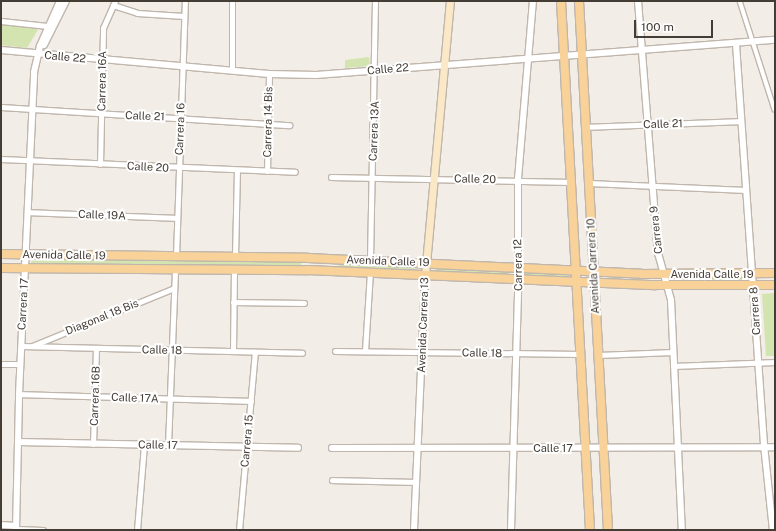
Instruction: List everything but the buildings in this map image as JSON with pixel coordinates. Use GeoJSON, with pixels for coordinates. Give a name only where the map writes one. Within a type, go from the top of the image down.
{"type":"FeatureCollection","features":[{"type":"Feature","properties":{"kind":"main road","name":"Avenida Carrera 13"},"geometry":{"type":"LineString","coordinates":[[425,275],[432,178],[450,1]]}},
{"type":"Feature","properties":{"kind":"main road","name":"Avenida Carrera 10"},"geometry":{"type":"LineString","coordinates":[[561,1],[590,530]]}},
{"type":"Feature","properties":{"kind":"main road","name":"Avenida Carrera 10"},"geometry":{"type":"LineString","coordinates":[[579,1],[608,530]]}},
{"type":"Feature","properties":{"kind":"main road","name":"Avenida Calle 19"},"geometry":{"type":"LineString","coordinates":[[1,254],[370,260],[663,274],[775,273]]}},
{"type":"Feature","properties":{"kind":"main road","name":"Avenida Calle 19"},"geometry":{"type":"LineString","coordinates":[[1,268],[370,272],[667,285],[775,285]]}},
{"type":"Feature","properties":{"kind":"street","name":"Carrera 17"},"geometry":{"type":"LineString","coordinates":[[16,528],[20,364],[32,109],[37,54],[60,1]]}},
{"type":"Feature","properties":{"kind":"street","name":"Carrera 17"},"geometry":{"type":"LineString","coordinates":[[37,54],[66,1]]}},
{"type":"Feature","properties":{"kind":"street","name":"Carrera 16"},"geometry":{"type":"LineString","coordinates":[[176,256],[185,1]]}},
{"type":"Feature","properties":{"kind":"street"},"geometry":{"type":"LineString","coordinates":[[232,1],[232,70]]}},
{"type":"Feature","properties":{"kind":"street","name":"Carrera 13A"},"geometry":{"type":"LineString","coordinates":[[370,260],[376,70],[376,1]]}},
{"type":"Feature","properties":{"kind":"street","name":"Carrera 12"},"geometry":{"type":"LineString","coordinates":[[511,530],[517,353],[518,179],[533,1]]}},
{"type":"Feature","properties":{"kind":"street","name":"Carrera 9"},"geometry":{"type":"LineString","coordinates":[[638,1],[658,253],[671,300],[682,530]]}},
{"type":"Feature","properties":{"kind":"street"},"geometry":{"type":"LineString","coordinates":[[740,1],[775,110]]}},
{"type":"Feature","properties":{"kind":"street"},"geometry":{"type":"LineString","coordinates":[[114,3],[137,13],[184,16]]}},
{"type":"Feature","properties":{"kind":"street","name":"Carrera 16A"},"geometry":{"type":"LineString","coordinates":[[100,164],[103,28],[114,3]]}},
{"type":"Feature","properties":{"kind":"street"},"geometry":{"type":"LineString","coordinates":[[1,21],[48,26]]}},
{"type":"Feature","properties":{"kind":"street","name":"Calle 22"},"geometry":{"type":"LineString","coordinates":[[1,50],[269,74],[316,75],[528,58],[642,52],[775,40]]}},
{"type":"Feature","properties":{"kind":"street","name":"Carrera 8"},"geometry":{"type":"LineString","coordinates":[[736,44],[765,447],[773,530]]}},
{"type":"Feature","properties":{"kind":"street","name":"Carrera 14 Bis"},"geometry":{"type":"LineString","coordinates":[[268,171],[269,74]]}},
{"type":"Feature","properties":{"kind":"street","name":"Calle 21"},"geometry":{"type":"LineString","coordinates":[[1,107],[102,115],[289,125]]}},
{"type":"Feature","properties":{"kind":"street","name":"Calle 21"},"geometry":{"type":"LineString","coordinates":[[585,127],[741,121]]}},
{"type":"Feature","properties":{"kind":"street","name":"Calle 20"},"geometry":{"type":"LineString","coordinates":[[1,159],[237,171],[295,172]]}},
{"type":"Feature","properties":{"kind":"street"},"geometry":{"type":"LineString","coordinates":[[235,257],[237,171]]}},
{"type":"Feature","properties":{"kind":"street","name":"Calle 20"},"geometry":{"type":"LineString","coordinates":[[332,177],[518,179],[570,182]]}},
{"type":"Feature","properties":{"kind":"street"},"geometry":{"type":"LineString","coordinates":[[589,183],[746,190]]}},
{"type":"Feature","properties":{"kind":"street","name":"Calle 19A"},"geometry":{"type":"LineString","coordinates":[[27,212],[177,218]]}},
{"type":"Feature","properties":{"kind":"street"},"geometry":{"type":"LineString","coordinates":[[168,445],[175,270]]}},
{"type":"Feature","properties":{"kind":"street"},"geometry":{"type":"LineString","coordinates":[[233,351],[234,270]]}},
{"type":"Feature","properties":{"kind":"street"},"geometry":{"type":"LineString","coordinates":[[365,351],[370,272]]}},
{"type":"Feature","properties":{"kind":"street","name":"Avenida Carrera 13"},"geometry":{"type":"LineString","coordinates":[[414,530],[425,275]]}},
{"type":"Feature","properties":{"kind":"street","name":"Diagonal 18 Bis"},"geometry":{"type":"LineString","coordinates":[[30,347],[174,288]]}},
{"type":"Feature","properties":{"kind":"street"},"geometry":{"type":"LineString","coordinates":[[234,302],[304,303]]}},
{"type":"Feature","properties":{"kind":"street","name":"Calle 18"},"geometry":{"type":"LineString","coordinates":[[21,346],[302,353]]}},
{"type":"Feature","properties":{"kind":"street","name":"Carrera 16B"},"geometry":{"type":"LineString","coordinates":[[93,444],[96,348]]}},
{"type":"Feature","properties":{"kind":"street","name":"Calle 18"},"geometry":{"type":"LineString","coordinates":[[335,351],[580,354]]}},
{"type":"Feature","properties":{"kind":"street","name":"Carrera 15"},"geometry":{"type":"LineString","coordinates":[[239,530],[255,352]]}},
{"type":"Feature","properties":{"kind":"street"},"geometry":{"type":"LineString","coordinates":[[598,355],[673,352]]}},
{"type":"Feature","properties":{"kind":"street"},"geometry":{"type":"LineString","coordinates":[[673,366],[775,362]]}},
{"type":"Feature","properties":{"kind":"street"},"geometry":{"type":"LineString","coordinates":[[1,364],[20,364]]}},
{"type":"Feature","properties":{"kind":"street","name":"Calle 17A"},"geometry":{"type":"LineString","coordinates":[[19,394],[251,401]]}},
{"type":"Feature","properties":{"kind":"street","name":"Calle 17"},"geometry":{"type":"LineString","coordinates":[[18,442],[298,448]]}},
{"type":"Feature","properties":{"kind":"street"},"geometry":{"type":"LineString","coordinates":[[137,530],[144,445]]}},
{"type":"Feature","properties":{"kind":"street","name":"Calle 17"},"geometry":{"type":"LineString","coordinates":[[332,448],[604,449],[775,447]]}},
{"type":"Feature","properties":{"kind":"street"},"geometry":{"type":"LineString","coordinates":[[332,480],[415,482]]}},
{"type":"Feature","properties":{"kind":"street"},"geometry":{"type":"LineString","coordinates":[[1,525],[16,528],[43,530]]}},
{"type":"Feature","properties":{"kind":"street"},"geometry":{"type":"LineString","coordinates":[[1,529],[16,528]]}},
{"type":"Feature","properties":{"kind":"green space"},"geometry":{"type":"Polygon","coordinates":[[[1,25],[39,28],[27,48],[1,45],[1,25]]]}},
{"type":"Feature","properties":{"kind":"green space"},"geometry":{"type":"Polygon","coordinates":[[[369,57],[370,66],[345,68],[345,60],[369,57]]]}},
{"type":"Feature","properties":{"kind":"green space"},"geometry":{"type":"Polygon","coordinates":[[[105,259],[301,262],[301,265],[252,267],[32,265],[31,261],[105,259]]]}},
{"type":"Feature","properties":{"kind":"green space"},"geometry":{"type":"Polygon","coordinates":[[[339,263],[414,266],[414,271],[339,267],[339,263]]]}},
{"type":"Feature","properties":{"kind":"green space"},"geometry":{"type":"Polygon","coordinates":[[[436,268],[509,271],[509,275],[436,272],[436,268]]]}},
{"type":"Feature","properties":{"kind":"green space"},"geometry":{"type":"Polygon","coordinates":[[[524,272],[566,273],[566,277],[524,275],[524,272]]]}},
{"type":"Feature","properties":{"kind":"green space"},"geometry":{"type":"Polygon","coordinates":[[[745,278],[745,282],[677,283],[677,279],[745,278]]]}},
{"type":"Feature","properties":{"kind":"green space"},"geometry":{"type":"Polygon","coordinates":[[[775,293],[775,356],[766,356],[762,294],[775,293]]]}}]}
